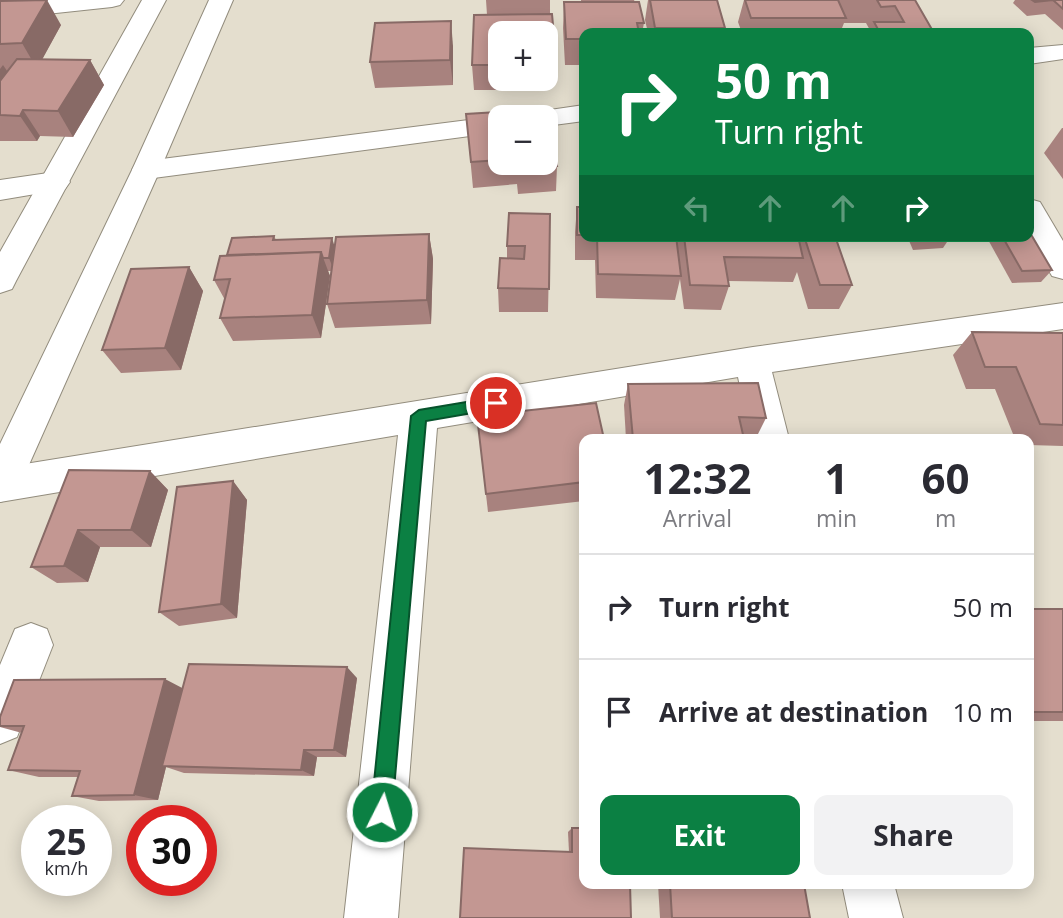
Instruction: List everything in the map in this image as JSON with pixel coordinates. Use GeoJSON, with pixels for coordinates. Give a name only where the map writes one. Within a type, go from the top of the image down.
{"type":"FeatureCollection","features":[{"type":"Feature","properties":{"kind":"street"},"geometry":{"type":"LineString","coordinates":[[0,12],[112,0]]}},
{"type":"Feature","properties":{"kind":"street"},"geometry":{"type":"LineString","coordinates":[[0,281],[154,0]]}},
{"type":"Feature","properties":{"kind":"street"},"geometry":{"type":"LineString","coordinates":[[0,485],[146,170],[221,0]]}},
{"type":"Feature","properties":{"kind":"street"},"geometry":{"type":"LineString","coordinates":[[1034,55],[1063,52]]}},
{"type":"Feature","properties":{"kind":"street"},"geometry":{"type":"LineString","coordinates":[[558,116],[579,114]]}},
{"type":"Feature","properties":{"kind":"street"},"geometry":{"type":"LineString","coordinates":[[146,170],[488,126]]}},
{"type":"Feature","properties":{"kind":"street"},"geometry":{"type":"LineString","coordinates":[[0,190],[55,183]]}},
{"type":"Feature","properties":{"kind":"street"},"geometry":{"type":"LineString","coordinates":[[1034,218],[1063,268]]}},
{"type":"Feature","properties":{"kind":"street"},"geometry":{"type":"LineString","coordinates":[[0,485],[752,361],[1063,316]]}},
{"type":"Feature","properties":{"kind":"street"},"geometry":{"type":"LineString","coordinates":[[752,361],[769,434]]}},
{"type":"Feature","properties":{"kind":"street"},"geometry":{"type":"LineString","coordinates":[[371,918],[419,416]]}},
{"type":"Feature","properties":{"kind":"street"},"geometry":{"type":"LineString","coordinates":[[0,720],[31,645]]}},
{"type":"Feature","properties":{"kind":"street"},"geometry":{"type":"LineString","coordinates":[[869,889],[876,918]]}},
{"type":"Feature","properties":{"kind":"building"},"geometry":{"type":"Polygon","coordinates":[[[47,0],[22,43],[0,44],[0,1],[47,0]]]}},
{"type":"Feature","properties":{"kind":"building"},"geometry":{"type":"Polygon","coordinates":[[[650,0],[717,0],[725,28],[655,28],[650,0]]]}},
{"type":"Feature","properties":{"kind":"building"},"geometry":{"type":"Polygon","coordinates":[[[745,0],[838,0],[846,18],[751,18],[745,0]]]}},
{"type":"Feature","properties":{"kind":"building"},"geometry":{"type":"Polygon","coordinates":[[[877,0],[915,0],[931,28],[877,28],[874,22],[904,22],[895,6],[881,7],[877,0]]]}},
{"type":"Feature","properties":{"kind":"building"},"geometry":{"type":"Polygon","coordinates":[[[1053,0],[1063,0],[1063,9],[1053,0]]]}},
{"type":"Feature","properties":{"kind":"building"},"geometry":{"type":"Polygon","coordinates":[[[564,2],[639,2],[644,23],[637,23],[638,28],[579,28],[579,39],[566,39],[564,2]]]}},
{"type":"Feature","properties":{"kind":"building"},"geometry":{"type":"Polygon","coordinates":[[[552,14],[553,21],[488,21],[488,65],[472,65],[474,15],[552,14]]]}},
{"type":"Feature","properties":{"kind":"building"},"geometry":{"type":"Polygon","coordinates":[[[451,21],[450,60],[370,62],[375,23],[451,21]]]}},
{"type":"Feature","properties":{"kind":"building"},"geometry":{"type":"Polygon","coordinates":[[[17,59],[90,60],[58,111],[23,110],[20,116],[0,115],[0,81],[17,59]]]}},
{"type":"Feature","properties":{"kind":"building"},"geometry":{"type":"Polygon","coordinates":[[[488,113],[488,161],[471,162],[466,114],[488,113]]]}},
{"type":"Feature","properties":{"kind":"building"},"geometry":{"type":"Polygon","coordinates":[[[577,207],[579,207],[579,235],[577,207]]]}},
{"type":"Feature","properties":{"kind":"building"},"geometry":{"type":"Polygon","coordinates":[[[509,213],[550,214],[549,289],[498,288],[500,258],[524,259],[525,246],[507,246],[509,213]]]}},
{"type":"Feature","properties":{"kind":"building"},"geometry":{"type":"Polygon","coordinates":[[[429,234],[427,300],[327,304],[336,237],[429,234]]]}},
{"type":"Feature","properties":{"kind":"building"},"geometry":{"type":"Polygon","coordinates":[[[274,236],[273,240],[332,238],[329,258],[323,258],[321,252],[227,255],[232,238],[274,236]]]}},
{"type":"Feature","properties":{"kind":"building"},"geometry":{"type":"Polygon","coordinates":[[[1034,239],[1052,270],[1022,271],[1005,242],[1034,242],[1034,239]]]}},
{"type":"Feature","properties":{"kind":"building"},"geometry":{"type":"Polygon","coordinates":[[[597,242],[677,242],[681,276],[598,274],[597,242]]]}},
{"type":"Feature","properties":{"kind":"building"},"geometry":{"type":"Polygon","coordinates":[[[685,242],[799,242],[803,258],[724,257],[729,286],[690,285],[685,242]]]}},
{"type":"Feature","properties":{"kind":"building"},"geometry":{"type":"Polygon","coordinates":[[[806,242],[837,242],[852,285],[820,285],[806,242]]]}},
{"type":"Feature","properties":{"kind":"building"},"geometry":{"type":"Polygon","coordinates":[[[321,252],[312,315],[220,318],[230,279],[214,280],[220,256],[321,252]]]}},
{"type":"Feature","properties":{"kind":"building"},"geometry":{"type":"Polygon","coordinates":[[[189,267],[165,348],[102,350],[131,269],[189,267]]]}},
{"type":"Feature","properties":{"kind":"building"},"geometry":{"type":"Polygon","coordinates":[[[972,332],[1063,333],[1063,425],[1040,424],[1016,367],[985,367],[972,332]]]}},
{"type":"Feature","properties":{"kind":"building"},"geometry":{"type":"Polygon","coordinates":[[[758,383],[766,418],[739,417],[743,434],[633,434],[628,384],[758,383]]]}},
{"type":"Feature","properties":{"kind":"building"},"geometry":{"type":"Polygon","coordinates":[[[596,403],[603,434],[579,434],[579,483],[486,494],[477,416],[596,403]]]}},
{"type":"Feature","properties":{"kind":"building"},"geometry":{"type":"Polygon","coordinates":[[[69,470],[150,471],[131,530],[78,530],[64,566],[31,567],[69,470]]]}},
{"type":"Feature","properties":{"kind":"building"},"geometry":{"type":"Polygon","coordinates":[[[233,481],[221,604],[159,612],[177,487],[233,481]]]}},
{"type":"Feature","properties":{"kind":"building"},"geometry":{"type":"Polygon","coordinates":[[[1034,609],[1063,609],[1063,712],[1034,712],[1034,609]]]}},
{"type":"Feature","properties":{"kind":"building"},"geometry":{"type":"Polygon","coordinates":[[[189,664],[347,667],[334,750],[304,750],[301,770],[162,766],[189,664]]]}},
{"type":"Feature","properties":{"kind":"building"},"geometry":{"type":"Polygon","coordinates":[[[165,679],[134,795],[72,796],[80,771],[8,770],[24,726],[0,726],[0,717],[14,680],[165,679]]]}},
{"type":"Feature","properties":{"kind":"building"},"geometry":{"type":"Polygon","coordinates":[[[572,828],[579,828],[579,889],[630,889],[631,918],[460,918],[464,848],[572,852],[572,828]]]}},
{"type":"Feature","properties":{"kind":"building"},"geometry":{"type":"Polygon","coordinates":[[[670,889],[805,889],[810,918],[672,918],[670,889]]]}},
{"type":"Feature","properties":{"kind":"route"},"geometry":{"type":"LineString","coordinates":[[382,812],[419,416],[496,403]]}}]}
